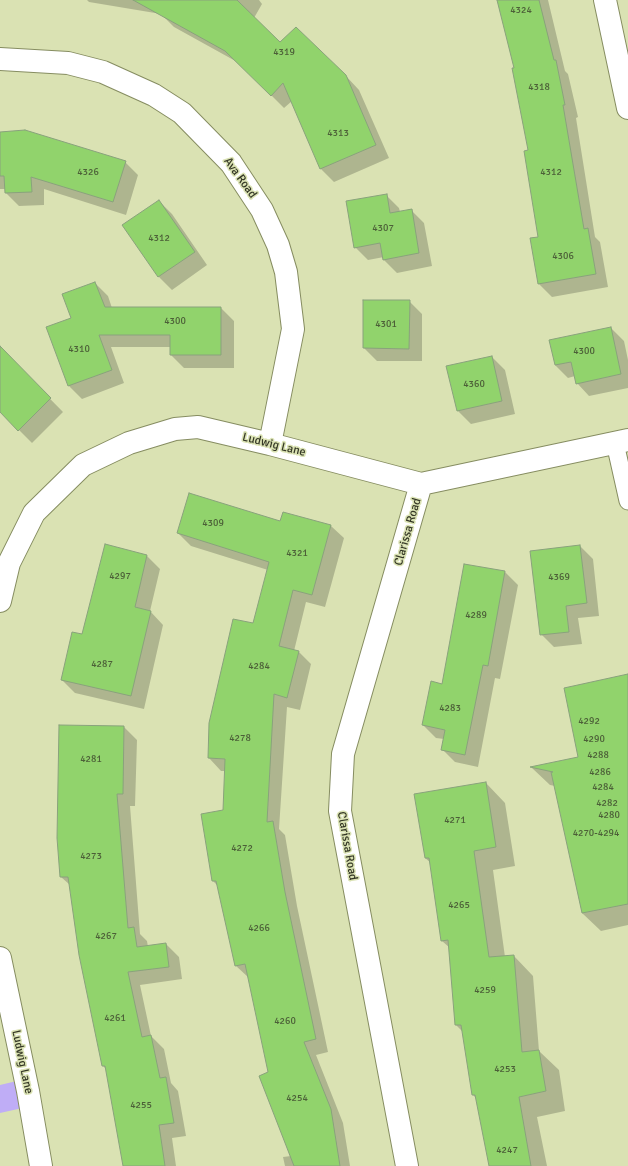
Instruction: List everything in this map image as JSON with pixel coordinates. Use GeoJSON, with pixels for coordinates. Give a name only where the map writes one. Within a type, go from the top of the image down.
{"type":"FeatureCollection","features":[{"type":"Feature","properties":{"kind":"street"},"geometry":{"type":"LineString","coordinates":[[605,0],[628,108]]}},
{"type":"Feature","properties":{"kind":"street","name":"Ava Road"},"geometry":{"type":"LineString","coordinates":[[0,59],[68,63],[103,72],[122,80],[154,95],[182,113],[231,162],[262,210],[278,245],[286,272],[293,329],[270,444]]}},
{"type":"Feature","properties":{"kind":"street","name":"Ludwig Lane"},"geometry":{"type":"LineString","coordinates":[[0,601],[9,563],[34,513],[83,465],[129,443],[175,429],[198,427],[270,444],[421,484],[621,442]]}},
{"type":"Feature","properties":{"kind":"street","name":"Clarissa Road"},"geometry":{"type":"LineString","coordinates":[[407,1166],[340,811],[344,754],[421,484]]}},
{"type":"Feature","properties":{"kind":"street","name":"Ludwig Lane"},"geometry":{"type":"LineString","coordinates":[[0,958],[28,1091],[41,1166]]}},
{"type":"Feature","properties":{"kind":"lane"},"geometry":{"type":"LineString","coordinates":[[621,442],[628,501]]}},
{"type":"Feature","properties":{"kind":"shaded area"},"geometry":{"type":"Polygon","coordinates":[[[21,1080],[27,1107],[0,1113],[0,1085],[21,1080]]]}},
{"type":"Feature","properties":{"kind":"building"},"geometry":{"type":"Polygon","coordinates":[[[133,0],[237,0],[280,42],[296,27],[346,75],[376,145],[320,169],[283,83],[271,96],[225,51],[133,0]]]}},
{"type":"Feature","properties":{"kind":"building"},"geometry":{"type":"Polygon","coordinates":[[[497,0],[539,0],[554,60],[556,60],[565,105],[563,105],[584,229],[588,228],[596,274],[538,284],[530,238],[538,237],[524,151],[528,150],[512,68],[514,68],[497,0]]]}},
{"type":"Feature","properties":{"kind":"building"},"geometry":{"type":"Polygon","coordinates":[[[25,130],[126,161],[113,202],[31,177],[32,192],[5,193],[4,176],[0,176],[0,132],[25,130]]]}},
{"type":"Feature","properties":{"kind":"building"},"geometry":{"type":"Polygon","coordinates":[[[387,194],[390,213],[412,209],[419,253],[383,260],[380,243],[354,248],[346,201],[387,194]]]}},
{"type":"Feature","properties":{"kind":"building"},"geometry":{"type":"Polygon","coordinates":[[[159,200],[195,252],[158,277],[122,225],[159,200]]]}},
{"type":"Feature","properties":{"kind":"building"},"geometry":{"type":"Polygon","coordinates":[[[95,282],[105,307],[221,307],[221,355],[170,355],[170,335],[99,335],[112,370],[68,386],[46,327],[71,318],[62,294],[95,282]]]}},
{"type":"Feature","properties":{"kind":"building"},"geometry":{"type":"Polygon","coordinates":[[[363,300],[410,300],[409,349],[363,348],[363,300]]]}},
{"type":"Feature","properties":{"kind":"building"},"geometry":{"type":"Polygon","coordinates":[[[611,327],[621,374],[576,384],[571,362],[555,365],[549,340],[611,327]]]}},
{"type":"Feature","properties":{"kind":"building"},"geometry":{"type":"Polygon","coordinates":[[[0,346],[51,398],[18,431],[0,412],[0,346]]]}},
{"type":"Feature","properties":{"kind":"building"},"geometry":{"type":"Polygon","coordinates":[[[492,356],[502,401],[457,411],[446,366],[492,356]]]}},
{"type":"Feature","properties":{"kind":"building"},"geometry":{"type":"Polygon","coordinates":[[[189,493],[280,521],[283,512],[331,525],[312,595],[293,590],[279,646],[299,651],[287,698],[274,694],[267,822],[273,821],[285,892],[316,1039],[304,1042],[331,1109],[340,1166],[294,1166],[259,1076],[268,1072],[245,964],[235,966],[216,881],[212,881],[201,814],[223,810],[225,759],[208,758],[209,723],[233,619],[253,623],[269,562],[177,533],[189,493]]]}},
{"type":"Feature","properties":{"kind":"building"},"geometry":{"type":"Polygon","coordinates":[[[105,544],[147,555],[135,607],[151,611],[131,696],[61,680],[72,632],[82,634],[105,544]]]}},
{"type":"Feature","properties":{"kind":"building"},"geometry":{"type":"Polygon","coordinates":[[[580,545],[587,603],[566,606],[569,632],[540,635],[530,551],[580,545]]]}},
{"type":"Feature","properties":{"kind":"building"},"geometry":{"type":"Polygon","coordinates":[[[464,564],[505,571],[488,666],[483,665],[465,755],[441,750],[445,730],[422,725],[431,681],[442,684],[464,564]]]}},
{"type":"Feature","properties":{"kind":"building"},"geometry":{"type":"Polygon","coordinates":[[[628,674],[628,904],[582,913],[551,772],[553,772],[530,767],[578,757],[564,688],[628,674]]]}},
{"type":"Feature","properties":{"kind":"building"},"geometry":{"type":"Polygon","coordinates":[[[59,725],[124,726],[123,794],[117,794],[128,928],[134,927],[137,947],[166,943],[169,967],[128,972],[142,1037],[151,1035],[160,1078],[166,1077],[174,1123],[159,1125],[165,1166],[123,1166],[105,1066],[102,1066],[79,955],[68,877],[60,877],[57,838],[59,725]]]}},
{"type":"Feature","properties":{"kind":"building"},"geometry":{"type":"Polygon","coordinates":[[[486,782],[496,847],[474,851],[489,957],[514,955],[522,1052],[539,1050],[546,1091],[519,1097],[531,1166],[489,1166],[475,1095],[472,1095],[461,1025],[455,1025],[448,940],[441,941],[429,858],[425,858],[414,794],[486,782]]]}}]}
